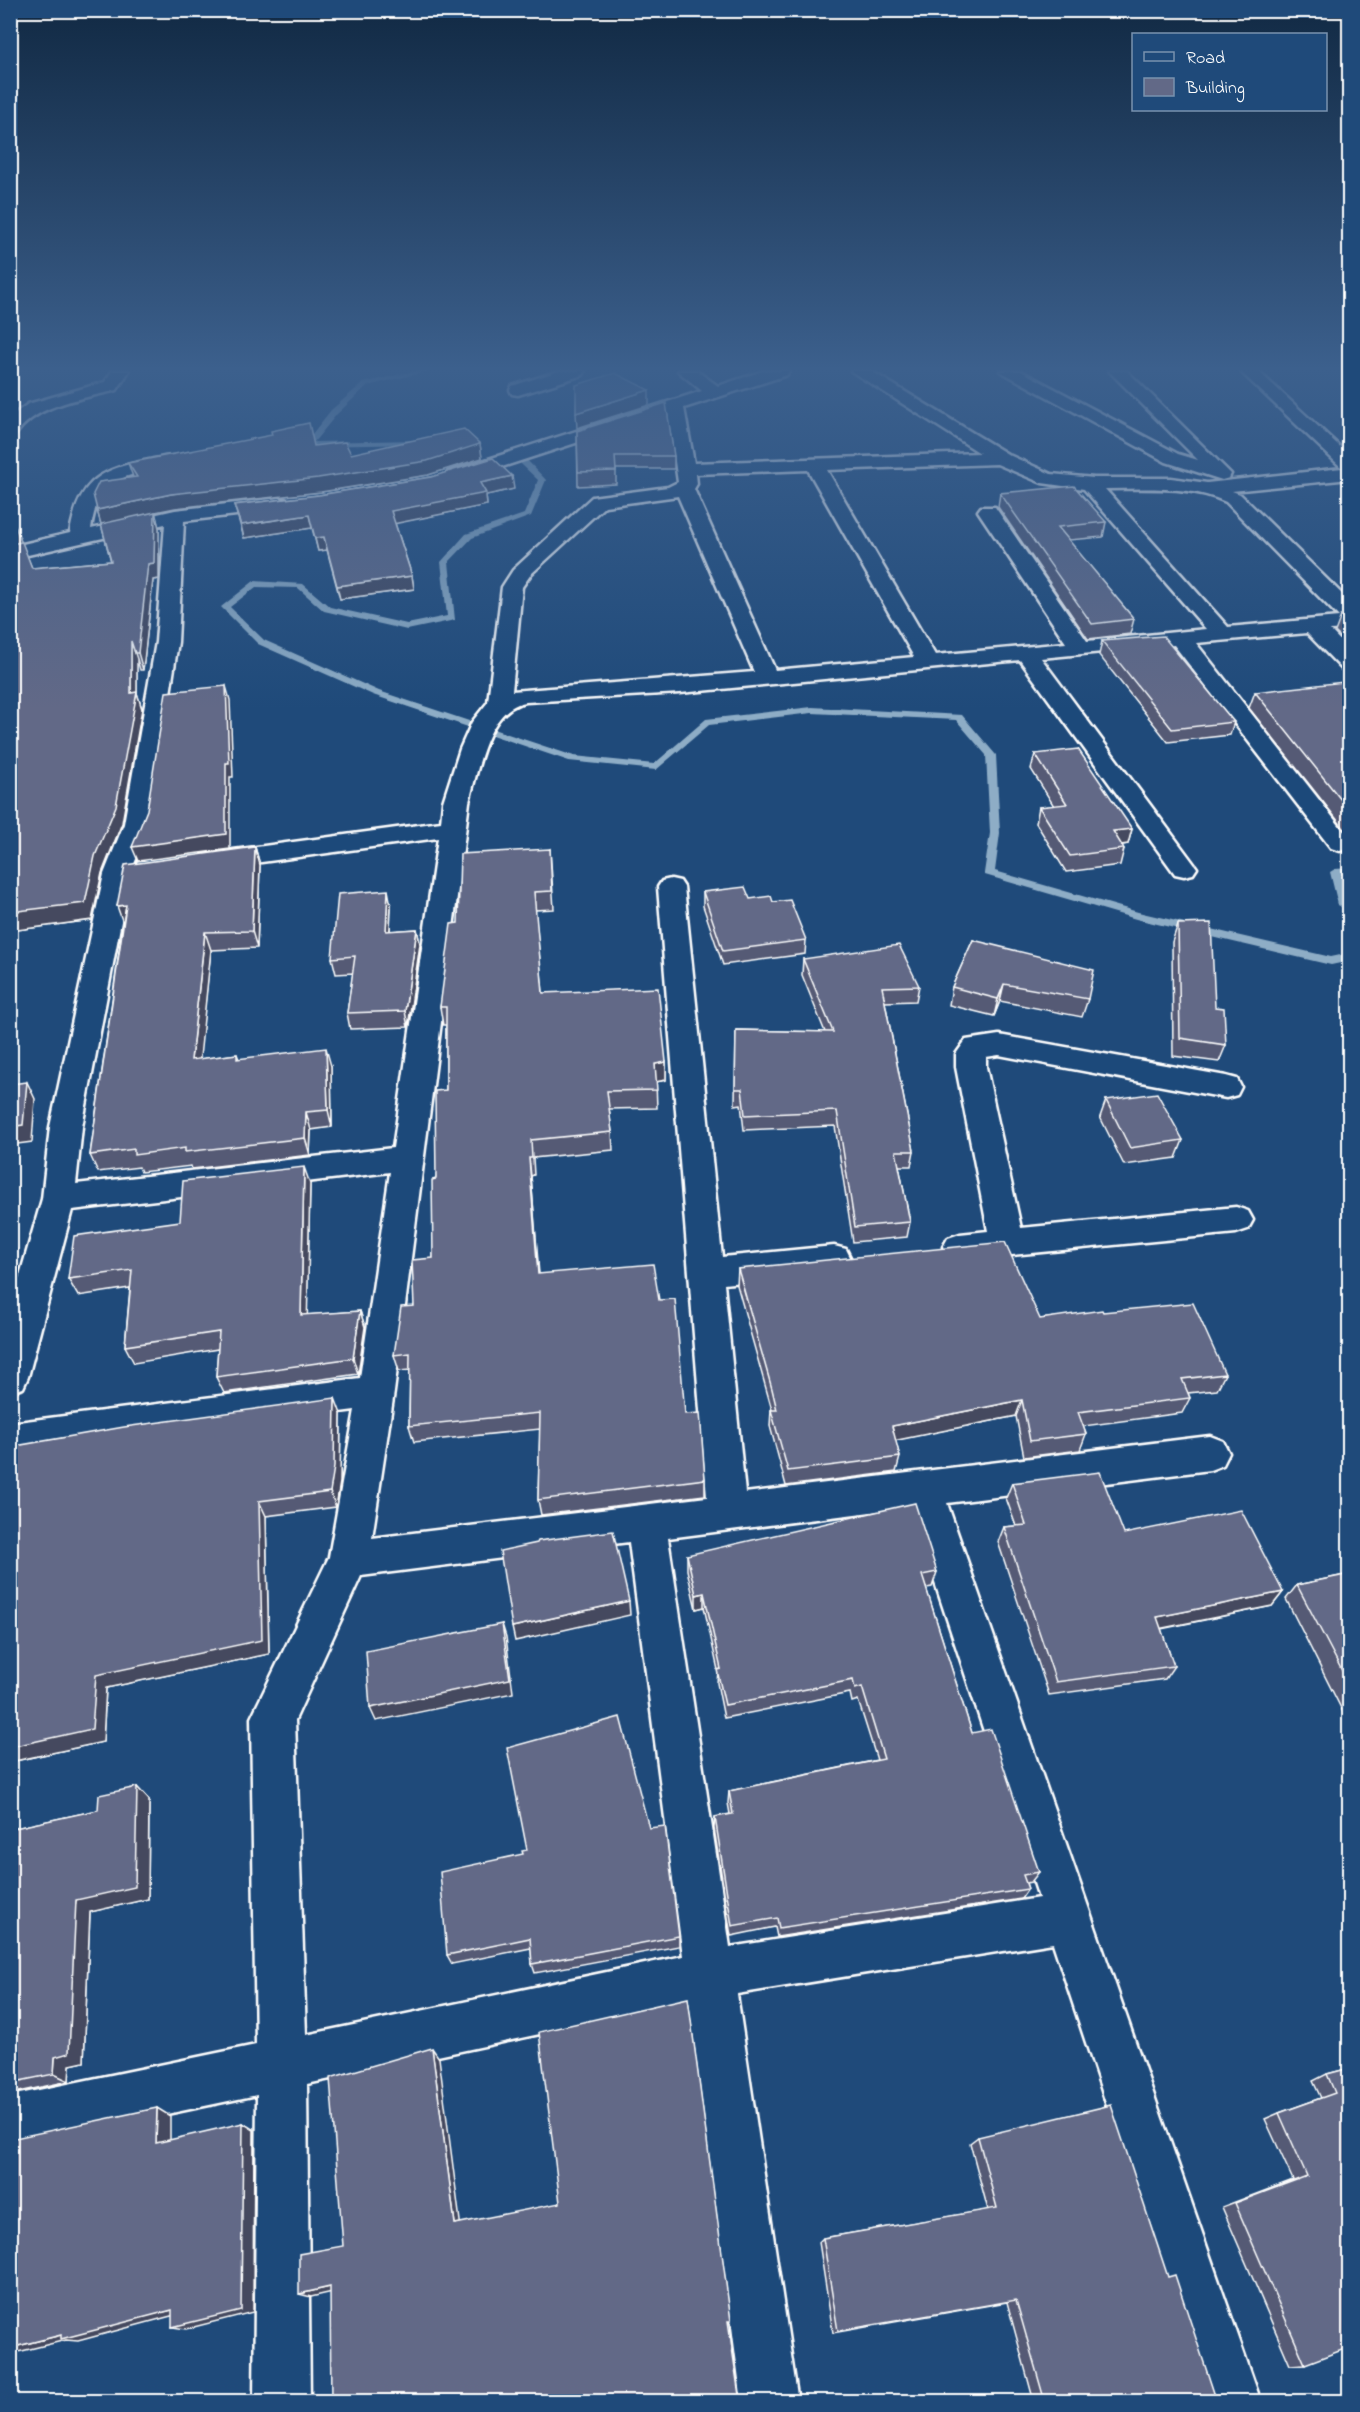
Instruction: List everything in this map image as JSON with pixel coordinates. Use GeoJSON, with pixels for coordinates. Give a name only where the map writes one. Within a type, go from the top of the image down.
{"type":"FeatureCollection","features":[{"type":"Feature","properties":{"kind":"street"},"geometry":{"type":"LineString","coordinates":[[80,536],[82,510],[99,484]]}},
{"type":"Feature","properties":{"kind":"street"},"geometry":{"type":"LineString","coordinates":[[282,2402],[281,2066],[273,1718],[349,1559],[376,1392],[456,802],[474,744],[496,707],[512,587],[523,570],[599,501],[673,492],[680,484]]}},
{"type":"Feature","properties":{"kind":"street"},"geometry":{"type":"LineString","coordinates":[[687,484],[767,677]]}},
{"type":"Feature","properties":{"kind":"street"},"geometry":{"type":"LineString","coordinates":[[825,484],[928,662]]}},
{"type":"Feature","properties":{"kind":"street"},"geometry":{"type":"LineString","coordinates":[[1089,484],[1222,634]]}},
{"type":"Feature","properties":{"kind":"street"},"geometry":{"type":"LineString","coordinates":[[1224,484],[1233,498],[1350,615]]}},
{"type":"Feature","properties":{"kind":"street"},"geometry":{"type":"LineString","coordinates":[[10,553],[175,516],[298,502]]}},
{"type":"Feature","properties":{"kind":"street"},"geometry":{"type":"LineString","coordinates":[[988,511],[1080,647]]}},
{"type":"Feature","properties":{"kind":"street"},"geometry":{"type":"LineString","coordinates":[[10,1377],[58,1199],[66,1127],[129,872],[168,642],[175,516]]}},
{"type":"Feature","properties":{"kind":"street"},"geometry":{"type":"LineString","coordinates":[[496,707],[530,695],[767,677],[1350,622]]}},
{"type":"Feature","properties":{"kind":"street"},"geometry":{"type":"LineString","coordinates":[[1312,625],[1350,664]]}},
{"type":"Feature","properties":{"kind":"street"},"geometry":{"type":"LineString","coordinates":[[1180,638],[1340,843]]}},
{"type":"Feature","properties":{"kind":"street"},"geometry":{"type":"LineString","coordinates":[[1026,653],[1184,868]]}},
{"type":"Feature","properties":{"kind":"street"},"geometry":{"type":"LineString","coordinates":[[187,864],[453,828]]}},
{"type":"Feature","properties":{"kind":"street"},"geometry":{"type":"LineString","coordinates":[[671,887],[728,1513]]}},
{"type":"Feature","properties":{"kind":"street"},"geometry":{"type":"LineString","coordinates":[[1007,1242],[971,1067],[971,1054],[977,1047],[999,1045],[1226,1087]]}},
{"type":"Feature","properties":{"kind":"street"},"geometry":{"type":"LineString","coordinates":[[58,1199],[408,1158]]}},
{"type":"Feature","properties":{"kind":"street"},"geometry":{"type":"LineString","coordinates":[[926,1250],[1236,1220]]}},
{"type":"Feature","properties":{"kind":"street"},"geometry":{"type":"LineString","coordinates":[[706,1272],[868,1256]]}},
{"type":"Feature","properties":{"kind":"street"},"geometry":{"type":"LineString","coordinates":[[10,1439],[376,1392]]}},
{"type":"Feature","properties":{"kind":"street"},"geometry":{"type":"LineString","coordinates":[[349,1559],[1210,1453]]}},
{"type":"Feature","properties":{"kind":"street"},"geometry":{"type":"LineString","coordinates":[[923,1489],[1233,2402]]}},
{"type":"Feature","properties":{"kind":"street"},"geometry":{"type":"LineString","coordinates":[[646,1523],[770,2402]]}},
{"type":"Feature","properties":{"kind":"street"},"geometry":{"type":"LineString","coordinates":[[10,2122],[710,1974],[1069,1917]]}},
{"type":"Feature","properties":{"kind":"building"},"geometry":{"type":"Polygon","coordinates":[[[98,484],[267,484],[171,494],[97,510],[93,494],[98,484]]]}},
{"type":"Feature","properties":{"kind":"building"},"geometry":{"type":"Polygon","coordinates":[[[390,484],[480,484],[486,493],[391,511],[412,576],[337,586],[324,537],[315,538],[309,515],[241,525],[234,505],[390,484]]]}},
{"type":"Feature","properties":{"kind":"building"},"geometry":{"type":"Polygon","coordinates":[[[1074,486],[1106,522],[1058,527],[1134,619],[1092,624],[1000,493],[1074,486]]]}},
{"type":"Feature","properties":{"kind":"building"},"geometry":{"type":"Polygon","coordinates":[[[155,512],[154,563],[148,564],[138,653],[135,653],[131,641],[131,693],[137,692],[116,806],[95,856],[85,903],[10,912],[10,544],[22,542],[32,568],[111,561],[101,524],[155,512]]]}},
{"type":"Feature","properties":{"kind":"building"},"geometry":{"type":"Polygon","coordinates":[[[10,514],[15,526],[10,528],[10,514]]]}},
{"type":"Feature","properties":{"kind":"building"},"geometry":{"type":"Polygon","coordinates":[[[1341,616],[1350,616],[1350,625],[1341,616]]]}},
{"type":"Feature","properties":{"kind":"building"},"geometry":{"type":"Polygon","coordinates":[[[1163,636],[1234,722],[1172,729],[1102,641],[1163,636]]]}},
{"type":"Feature","properties":{"kind":"building"},"geometry":{"type":"Polygon","coordinates":[[[1344,682],[1350,688],[1350,811],[1255,692],[1344,682]]]}},
{"type":"Feature","properties":{"kind":"building"},"geometry":{"type":"Polygon","coordinates":[[[226,686],[229,763],[226,763],[226,834],[132,847],[147,810],[166,692],[226,686]]]}},
{"type":"Feature","properties":{"kind":"building"},"geometry":{"type":"Polygon","coordinates":[[[1078,749],[1132,829],[1113,831],[1124,849],[1070,856],[1039,807],[1067,804],[1035,754],[1078,749]]]}},
{"type":"Feature","properties":{"kind":"building"},"geometry":{"type":"Polygon","coordinates":[[[255,847],[252,931],[205,932],[191,1060],[237,1054],[237,1059],[326,1048],[328,1110],[306,1112],[305,1138],[185,1152],[185,1148],[134,1155],[134,1149],[90,1155],[126,905],[117,906],[125,865],[255,847]]]}},
{"type":"Feature","properties":{"kind":"building"},"geometry":{"type":"Polygon","coordinates":[[[550,849],[552,891],[534,892],[543,993],[658,988],[666,1062],[655,1064],[657,1090],[607,1091],[612,1132],[531,1140],[532,1158],[529,1158],[538,1274],[653,1264],[659,1300],[675,1299],[685,1414],[700,1413],[705,1479],[538,1500],[540,1413],[409,1426],[410,1353],[394,1355],[401,1307],[414,1306],[412,1260],[433,1258],[432,1180],[436,1179],[435,1091],[446,1090],[446,1007],[440,1007],[451,924],[458,923],[460,854],[550,849]]]}},
{"type":"Feature","properties":{"kind":"building"},"geometry":{"type":"Polygon","coordinates":[[[745,887],[750,899],[771,896],[773,902],[790,900],[806,940],[723,951],[703,892],[745,887]]]}},
{"type":"Feature","properties":{"kind":"building"},"geometry":{"type":"Polygon","coordinates":[[[388,890],[386,931],[417,929],[405,1011],[347,1013],[355,956],[332,958],[338,894],[388,890]]]}},
{"type":"Feature","properties":{"kind":"building"},"geometry":{"type":"Polygon","coordinates":[[[1211,923],[1215,1007],[1224,1008],[1226,1045],[1180,1038],[1178,924],[1211,923]]]}},
{"type":"Feature","properties":{"kind":"building"},"geometry":{"type":"Polygon","coordinates":[[[973,940],[1094,970],[1088,999],[1004,984],[998,999],[952,987],[973,940]]]}},
{"type":"Feature","properties":{"kind":"building"},"geometry":{"type":"Polygon","coordinates":[[[899,945],[919,986],[882,987],[914,1151],[896,1151],[910,1222],[855,1227],[837,1111],[745,1115],[742,1089],[735,1089],[736,1030],[833,1032],[803,959],[899,945]]]}},
{"type":"Feature","properties":{"kind":"building"},"geometry":{"type":"Polygon","coordinates":[[[27,1082],[23,1125],[10,1127],[10,1084],[27,1082]]]}},
{"type":"Feature","properties":{"kind":"building"},"geometry":{"type":"Polygon","coordinates":[[[1157,1093],[1183,1140],[1130,1148],[1106,1100],[1157,1093]]]}},
{"type":"Feature","properties":{"kind":"building"},"geometry":{"type":"Polygon","coordinates":[[[304,1167],[301,1315],[360,1311],[353,1358],[216,1377],[219,1332],[125,1346],[132,1270],[68,1279],[74,1236],[180,1221],[183,1181],[304,1167]]]}},
{"type":"Feature","properties":{"kind":"building"},"geometry":{"type":"Polygon","coordinates":[[[1005,1242],[1040,1319],[1102,1310],[1103,1312],[1193,1303],[1225,1374],[1182,1379],[1190,1398],[1078,1412],[1086,1434],[1030,1441],[1022,1400],[892,1426],[900,1457],[788,1471],[771,1410],[777,1410],[772,1389],[738,1269],[1005,1242]]]}},
{"type":"Feature","properties":{"kind":"building"},"geometry":{"type":"Polygon","coordinates":[[[335,1398],[334,1467],[330,1492],[259,1501],[262,1640],[96,1675],[92,1729],[10,1747],[10,1447],[124,1427],[335,1398]]]}},
{"type":"Feature","properties":{"kind":"building"},"geometry":{"type":"Polygon","coordinates":[[[1100,1472],[1124,1534],[1241,1510],[1283,1592],[1157,1617],[1174,1666],[1056,1682],[1004,1527],[1026,1525],[1012,1483],[1100,1472]]]}},
{"type":"Feature","properties":{"kind":"building"},"geometry":{"type":"Polygon","coordinates":[[[915,1503],[937,1572],[922,1575],[972,1733],[991,1729],[1039,1872],[1023,1875],[1028,1889],[779,1928],[777,1918],[732,1926],[715,1817],[733,1814],[729,1791],[884,1759],[862,1687],[855,1689],[853,1680],[725,1705],[717,1670],[721,1669],[704,1593],[696,1595],[687,1555],[915,1503]]]}},
{"type":"Feature","properties":{"kind":"building"},"geometry":{"type":"Polygon","coordinates":[[[613,1531],[629,1601],[512,1627],[500,1551],[538,1541],[613,1531]]]}},
{"type":"Feature","properties":{"kind":"building"},"geometry":{"type":"Polygon","coordinates":[[[1350,1574],[1350,1686],[1297,1585],[1350,1574]]]}},
{"type":"Feature","properties":{"kind":"building"},"geometry":{"type":"Polygon","coordinates":[[[502,1624],[510,1679],[370,1708],[366,1651],[502,1624]]]}},
{"type":"Feature","properties":{"kind":"building"},"geometry":{"type":"Polygon","coordinates":[[[620,1717],[649,1828],[665,1826],[679,1936],[532,1964],[530,1938],[447,1955],[440,1872],[523,1854],[522,1851],[527,1850],[507,1748],[620,1717]]]}},
{"type":"Feature","properties":{"kind":"building"},"geometry":{"type":"Polygon","coordinates":[[[137,1787],[135,1887],[76,1900],[69,2053],[55,2057],[54,2074],[10,2083],[10,1829],[98,1810],[99,1795],[137,1787]]]}},
{"type":"Feature","properties":{"kind":"building"},"geometry":{"type":"Polygon","coordinates":[[[688,1998],[740,2402],[331,2402],[330,2287],[299,2294],[299,2254],[343,2246],[330,2078],[432,2048],[455,2224],[560,2203],[539,2032],[688,1998]]]}},
{"type":"Feature","properties":{"kind":"building"},"geometry":{"type":"Polygon","coordinates":[[[1350,2068],[1350,2347],[1305,2364],[1235,2203],[1307,2176],[1279,2113],[1335,2093],[1327,2074],[1350,2068]]]}},
{"type":"Feature","properties":{"kind":"building"},"geometry":{"type":"Polygon","coordinates":[[[1111,2105],[1168,2277],[1175,2275],[1217,2402],[1045,2402],[1016,2300],[838,2331],[823,2238],[997,2208],[978,2137],[1111,2105]]]}},
{"type":"Feature","properties":{"kind":"building"},"geometry":{"type":"Polygon","coordinates":[[[157,2108],[156,2143],[243,2123],[241,2310],[172,2327],[172,2310],[61,2339],[61,2335],[10,2348],[10,2139],[157,2108]]]}},
{"type":"Feature","properties":{"kind":"waterway"},"geometry":{"type":"LineString","coordinates":[[541,484],[527,516],[469,536],[445,562],[452,618],[407,627],[327,609],[300,586],[254,584],[225,607],[261,642],[376,693],[573,759],[656,767],[706,722],[812,710],[959,717],[991,755],[995,833],[989,873],[1136,915],[1331,961],[1350,957]]}},
{"type":"Feature","properties":{"kind":"waterway"},"geometry":{"type":"LineString","coordinates":[[1350,871],[1335,872],[1344,905],[1350,909]]}}]}
